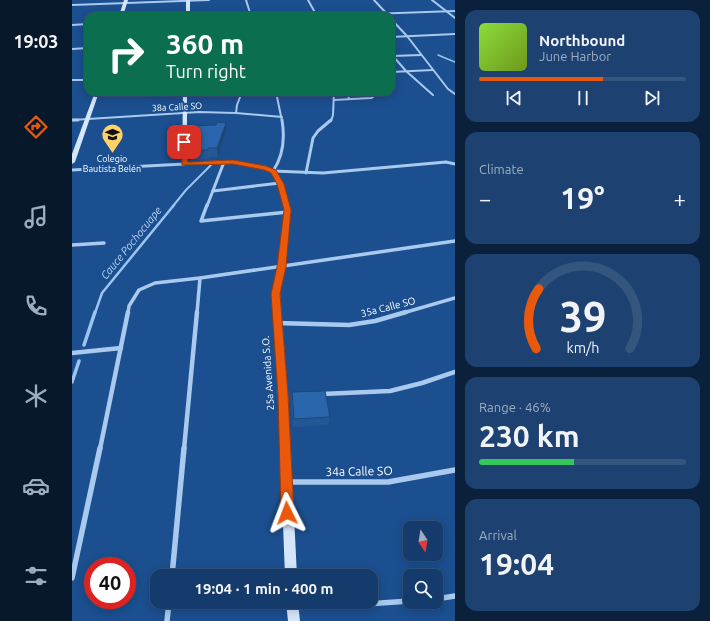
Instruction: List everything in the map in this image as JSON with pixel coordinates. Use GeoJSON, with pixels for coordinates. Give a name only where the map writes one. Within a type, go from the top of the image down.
{"type":"FeatureCollection","features":[{"type":"Feature","properties":{"kind":"street"},"geometry":{"type":"LineString","coordinates":[[188,0],[188,12]]}},
{"type":"Feature","properties":{"kind":"street"},"geometry":{"type":"LineString","coordinates":[[72,5],[126,1],[209,0]]}},
{"type":"Feature","properties":{"kind":"street"},"geometry":{"type":"LineString","coordinates":[[246,0],[250,12]]}},
{"type":"Feature","properties":{"kind":"street"},"geometry":{"type":"LineString","coordinates":[[308,0],[315,12]]}},
{"type":"Feature","properties":{"kind":"street"},"geometry":{"type":"LineString","coordinates":[[374,0],[385,12]]}},
{"type":"Feature","properties":{"kind":"street"},"geometry":{"type":"LineString","coordinates":[[432,0],[455,18]]}},
{"type":"Feature","properties":{"kind":"street"},"geometry":{"type":"LineString","coordinates":[[122,12],[126,1]]}},
{"type":"Feature","properties":{"kind":"street"},"geometry":{"type":"LineString","coordinates":[[395,14],[455,11]]}},
{"type":"Feature","properties":{"kind":"street"},"geometry":{"type":"LineString","coordinates":[[395,23],[407,36],[448,89],[455,94]]}},
{"type":"Feature","properties":{"kind":"street"},"geometry":{"type":"LineString","coordinates":[[72,25],[84,24]]}},
{"type":"Feature","properties":{"kind":"street"},"geometry":{"type":"LineString","coordinates":[[395,37],[455,34]]}},
{"type":"Feature","properties":{"kind":"street"},"geometry":{"type":"LineString","coordinates":[[72,49],[84,48]]}},
{"type":"Feature","properties":{"kind":"street"},"geometry":{"type":"LineString","coordinates":[[395,56],[421,55]]}},
{"type":"Feature","properties":{"kind":"street"},"geometry":{"type":"LineString","coordinates":[[395,59],[433,95]]}},
{"type":"Feature","properties":{"kind":"street"},"geometry":{"type":"LineString","coordinates":[[395,72],[434,70]]}},
{"type":"Feature","properties":{"kind":"street"},"geometry":{"type":"LineString","coordinates":[[72,80],[84,80]]}},
{"type":"Feature","properties":{"kind":"street"},"geometry":{"type":"LineString","coordinates":[[72,162],[96,96]]}},
{"type":"Feature","properties":{"kind":"street"},"geometry":{"type":"LineString","coordinates":[[184,164],[185,96]]}},
{"type":"Feature","properties":{"kind":"street"},"geometry":{"type":"LineString","coordinates":[[236,113],[240,96]]}},
{"type":"Feature","properties":{"kind":"street"},"geometry":{"type":"LineString","coordinates":[[273,171],[282,156],[283,142],[282,117],[277,96]]}},
{"type":"Feature","properties":{"kind":"street"},"geometry":{"type":"LineString","coordinates":[[306,173],[313,138],[330,122],[333,115],[334,96]]}},
{"type":"Feature","properties":{"kind":"street"},"geometry":{"type":"LineString","coordinates":[[334,100],[371,98],[373,96]]}},
{"type":"Feature","properties":{"kind":"street","name":"38a Calle SO"},"geometry":{"type":"LineString","coordinates":[[72,120],[199,112],[236,113],[282,117]]}},
{"type":"Feature","properties":{"kind":"street"},"geometry":{"type":"LineString","coordinates":[[224,162],[201,221],[288,212]]}},
{"type":"Feature","properties":{"kind":"street"},"geometry":{"type":"LineString","coordinates":[[72,170],[233,162],[266,168],[273,171],[323,173],[446,162],[455,164]]}},
{"type":"Feature","properties":{"kind":"street","name":"25a Avenida S.O."},"geometry":{"type":"LineString","coordinates":[[273,171],[280,184],[288,212],[276,294],[277,323],[287,395],[286,482],[291,569]]}},
{"type":"Feature","properties":{"kind":"street"},"geometry":{"type":"LineString","coordinates":[[213,191],[280,184]]}},
{"type":"Feature","properties":{"kind":"street"},"geometry":{"type":"LineString","coordinates":[[72,578],[87,514],[129,306],[139,290],[155,283],[281,267],[455,241]]}},
{"type":"Feature","properties":{"kind":"street"},"geometry":{"type":"LineString","coordinates":[[72,245],[104,243]]}},
{"type":"Feature","properties":{"kind":"street"},"geometry":{"type":"LineString","coordinates":[[173,569],[200,278]]}},
{"type":"Feature","properties":{"kind":"street","name":"35a Calle SO"},"geometry":{"type":"LineString","coordinates":[[277,323],[350,325],[375,321],[455,298]]}},
{"type":"Feature","properties":{"kind":"street"},"geometry":{"type":"LineString","coordinates":[[72,353],[121,348]]}},
{"type":"Feature","properties":{"kind":"street"},"geometry":{"type":"LineString","coordinates":[[314,394],[390,391],[422,383],[455,372]]}},
{"type":"Feature","properties":{"kind":"street","name":"34a Calle SO"},"geometry":{"type":"LineString","coordinates":[[286,482],[388,482],[455,470]]}},
{"type":"Feature","properties":{"kind":"street"},"geometry":{"type":"LineString","coordinates":[[443,599],[455,596]]}},
{"type":"Feature","properties":{"kind":"street"},"geometry":{"type":"LineString","coordinates":[[378,603],[403,601]]}},
{"type":"Feature","properties":{"kind":"street"},"geometry":{"type":"LineString","coordinates":[[167,621],[168,609]]}},
{"type":"Feature","properties":{"kind":"street"},"geometry":{"type":"LineString","coordinates":[[293,609],[294,621]]}},
{"type":"Feature","properties":{"kind":"building"},"geometry":{"type":"Polygon","coordinates":[[[217,122],[226,123],[217,148],[190,151],[190,126],[216,125],[217,122]]]}},
{"type":"Feature","properties":{"kind":"building"},"geometry":{"type":"Polygon","coordinates":[[[325,391],[330,417],[294,419],[292,392],[325,391]]]}},
{"type":"Feature","properties":{"kind":"waterway"},"geometry":{"type":"LineString","coordinates":[[438,55],[455,62]]}},
{"type":"Feature","properties":{"kind":"waterway","name":"Cauce Pochocuape"},"geometry":{"type":"LineString","coordinates":[[173,206],[186,190],[211,165]]}},
{"type":"Feature","properties":{"kind":"waterway","name":"Cauce Pochocuape"},"geometry":{"type":"LineString","coordinates":[[95,313],[102,293],[174,205]]}},
{"type":"Feature","properties":{"kind":"waterway","name":"Cauce Pochocuape"},"geometry":{"type":"LineString","coordinates":[[84,345],[95,312]]}},
{"type":"Feature","properties":{"kind":"waterway","name":"Cauce Pochocuape"},"geometry":{"type":"LineString","coordinates":[[72,382],[79,361]]}},
{"type":"Feature","properties":{"kind":"place","name":"Colegio Bautista Belén"},"geometry":{"type":"Point","coordinates":[112,154]}},
{"type":"Feature","properties":{"kind":"route"},"geometry":{"type":"LineString","coordinates":[[184,142],[184,164],[233,162],[266,168],[273,171],[280,184],[288,210],[276,294],[283,395],[287,513]]}}]}
